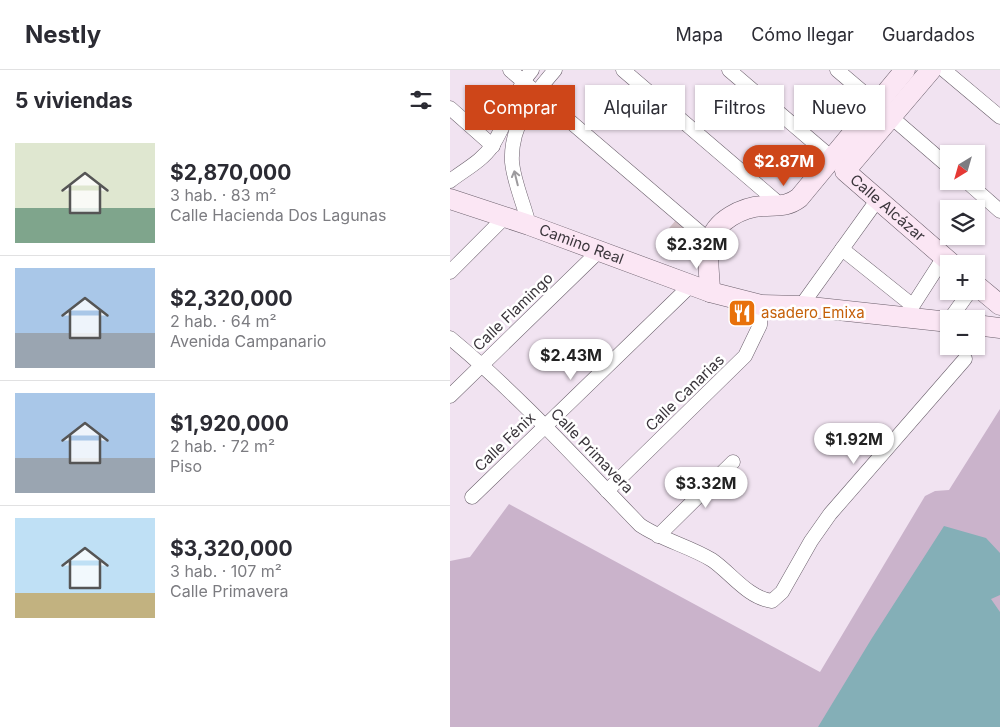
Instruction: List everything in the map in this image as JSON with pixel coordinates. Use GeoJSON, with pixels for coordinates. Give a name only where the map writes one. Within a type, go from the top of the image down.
{"type":"FeatureCollection","features":[{"type":"Feature","properties":{"kind":"street"},"geometry":{"type":"LineString","coordinates":[[510,70],[528,85]]}},
{"type":"Feature","properties":{"kind":"street"},"geometry":{"type":"LineString","coordinates":[[450,181],[485,155],[493,146],[523,81],[532,70]]}},
{"type":"Feature","properties":{"kind":"street"},"geometry":{"type":"LineString","coordinates":[[542,85],[555,70]]}},
{"type":"Feature","properties":{"kind":"street"},"geometry":{"type":"LineString","coordinates":[[623,70],[783,207]]}},
{"type":"Feature","properties":{"kind":"street"},"geometry":{"type":"LineString","coordinates":[[729,70],[838,164]]}},
{"type":"Feature","properties":{"kind":"street"},"geometry":{"type":"LineString","coordinates":[[837,70],[855,85]]}},
{"type":"Feature","properties":{"kind":"street"},"geometry":{"type":"LineString","coordinates":[[885,108],[906,70]]}},
{"type":"Feature","properties":{"kind":"street"},"geometry":{"type":"LineString","coordinates":[[885,109],[931,70]]}},
{"type":"Feature","properties":{"kind":"street"},"geometry":{"type":"LineString","coordinates":[[944,70],[1000,117]]}},
{"type":"Feature","properties":{"kind":"street"},"geometry":{"type":"LineString","coordinates":[[450,108],[493,146]]}},
{"type":"Feature","properties":{"kind":"street"},"geometry":{"type":"LineString","coordinates":[[885,111],[940,159]]}},
{"type":"Feature","properties":{"kind":"street"},"geometry":{"type":"LineString","coordinates":[[575,125],[710,241]]}},
{"type":"Feature","properties":{"kind":"street"},"geometry":{"type":"LineString","coordinates":[[516,130],[512,148],[516,180],[529,225]]}},
{"type":"Feature","properties":{"kind":"street"},"geometry":{"type":"LineString","coordinates":[[710,292],[710,241],[728,219],[737,212],[750,207],[783,207],[799,198],[838,164],[867,130]]}},
{"type":"Feature","properties":{"kind":"street","name":"Calle Alcázar"},"geometry":{"type":"LineString","coordinates":[[838,164],[942,255]]}},
{"type":"Feature","properties":{"kind":"street"},"geometry":{"type":"LineString","coordinates":[[977,190],[1000,210]]}},
{"type":"Feature","properties":{"kind":"street","name":"Camino Real"},"geometry":{"type":"LineString","coordinates":[[450,199],[529,225],[690,286],[761,305],[909,311],[940,319]]}},
{"type":"Feature","properties":{"kind":"street"},"geometry":{"type":"LineString","coordinates":[[801,306],[878,199]]}},
{"type":"Feature","properties":{"kind":"street"},"geometry":{"type":"LineString","coordinates":[[450,272],[505,217]]}},
{"type":"Feature","properties":{"kind":"street"},"geometry":{"type":"LineString","coordinates":[[842,249],[909,311],[940,270]]}},
{"type":"Feature","properties":{"kind":"street","name":"Calle Flamingo"},"geometry":{"type":"LineString","coordinates":[[450,396],[598,252]]}},
{"type":"Feature","properties":{"kind":"street","name":"Calle Fénix"},"geometry":{"type":"LineString","coordinates":[[472,497],[690,286]]}},
{"type":"Feature","properties":{"kind":"street"},"geometry":{"type":"LineString","coordinates":[[985,292],[1000,305]]}},
{"type":"Feature","properties":{"kind":"street","name":"Calle Canarias"},"geometry":{"type":"LineString","coordinates":[[607,491],[745,356],[760,326],[761,305]]}},
{"type":"Feature","properties":{"kind":"street"},"geometry":{"type":"LineString","coordinates":[[985,326],[1000,328]]}},
{"type":"Feature","properties":{"kind":"street","name":"Calle Primavera"},"geometry":{"type":"LineString","coordinates":[[450,338],[482,364],[546,426],[640,525],[658,536],[707,557],[758,597],[772,601],[782,592],[830,514],[965,359]]}},
{"type":"Feature","properties":{"kind":"street"},"geometry":{"type":"LineString","coordinates":[[658,536],[733,462]]}},
{"type":"Feature","properties":{"kind":"shaded area"},"geometry":{"type":"Polygon","coordinates":[[[1000,409],[1000,727],[450,727],[450,561],[470,557],[509,504],[820,672],[925,496],[935,491],[949,490],[1000,409]]]}},
{"type":"Feature","properties":{"kind":"water"},"geometry":{"type":"Polygon","coordinates":[[[944,526],[986,538],[1000,553],[1000,595],[991,599],[1000,612],[1000,727],[818,727],[872,638],[944,526]]]}},
{"type":"Feature","properties":{"kind":"building"},"geometry":{"type":"Polygon","coordinates":[[[677,219],[697,238],[689,246],[673,247],[663,235],[677,219]]]}},
{"type":"Feature","properties":{"kind":"place","name":"asadero Emixa"},"geometry":{"type":"Point","coordinates":[742,313]}}]}
